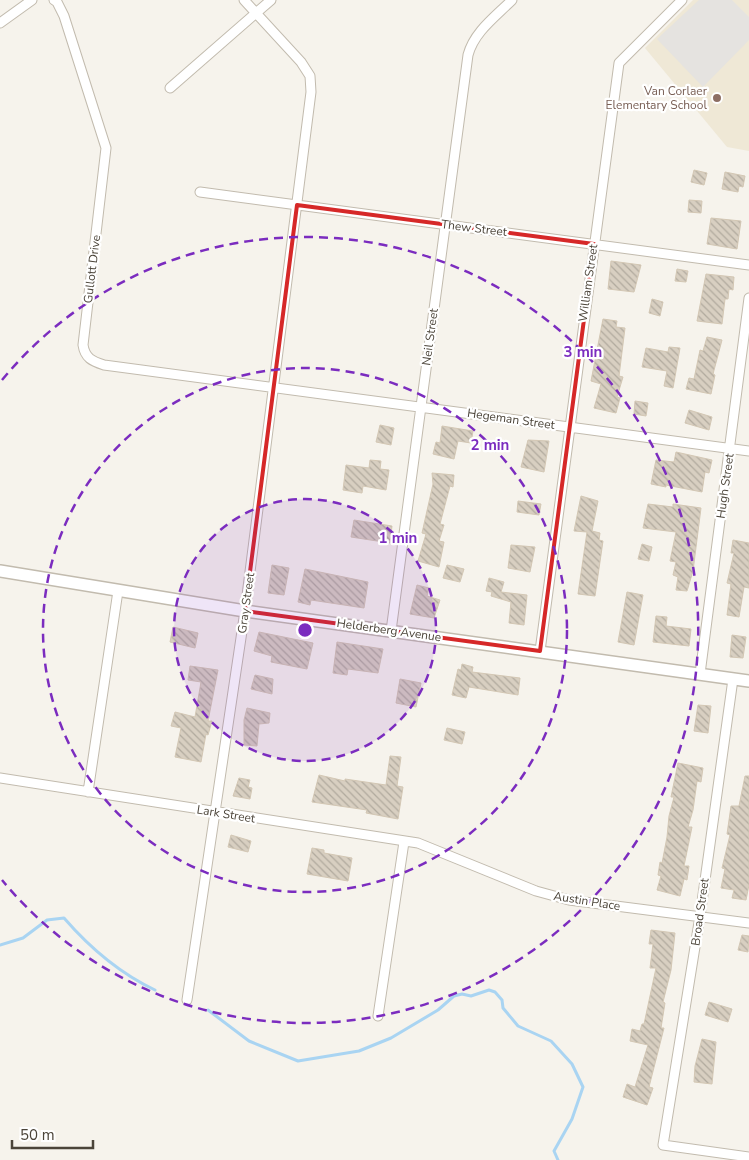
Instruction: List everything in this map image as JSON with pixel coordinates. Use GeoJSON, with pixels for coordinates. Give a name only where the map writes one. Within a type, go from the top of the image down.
{"type":"FeatureCollection","features":[{"type":"Feature","properties":{"kind":"street"},"geometry":{"type":"LineString","coordinates":[[0,22],[32,0]]}},
{"type":"Feature","properties":{"kind":"street","name":"Gullott Drive"},"geometry":{"type":"LineString","coordinates":[[54,0],[58,2],[64,16],[106,148],[83,344],[85,354],[92,360],[104,365],[273,388]]}},
{"type":"Feature","properties":{"kind":"street","name":"Gray Street"},"geometry":{"type":"LineString","coordinates":[[187,1000],[245,611],[311,92],[310,76],[301,62],[244,0]]}},
{"type":"Feature","properties":{"kind":"street"},"geometry":{"type":"LineString","coordinates":[[170,88],[271,0]]}},
{"type":"Feature","properties":{"kind":"street","name":"Neil Street"},"geometry":{"type":"LineString","coordinates":[[391,631],[471,44],[512,0]]}},
{"type":"Feature","properties":{"kind":"street","name":"William Street"},"geometry":{"type":"LineString","coordinates":[[540,651],[619,63],[682,0]]}},
{"type":"Feature","properties":{"kind":"street","name":"Thew Street"},"geometry":{"type":"LineString","coordinates":[[200,192],[749,265]]}},
{"type":"Feature","properties":{"kind":"street","name":"Hugh Street"},"geometry":{"type":"LineString","coordinates":[[700,674],[749,298]]}},
{"type":"Feature","properties":{"kind":"street","name":"Hegeman Street"},"geometry":{"type":"LineString","coordinates":[[273,388],[749,452]]}},
{"type":"Feature","properties":{"kind":"street","name":"Helderberg Avenue"},"geometry":{"type":"LineString","coordinates":[[0,571],[245,611],[749,681]]}},
{"type":"Feature","properties":{"kind":"street"},"geometry":{"type":"LineString","coordinates":[[88,792],[118,591]]}},
{"type":"Feature","properties":{"kind":"street","name":"Broad Street"},"geometry":{"type":"LineString","coordinates":[[733,679],[700,916],[663,1145],[749,1156]]}},
{"type":"Feature","properties":{"kind":"street","name":"Lark Street"},"geometry":{"type":"LineString","coordinates":[[0,778],[404,842]]}},
{"type":"Feature","properties":{"kind":"street"},"geometry":{"type":"LineString","coordinates":[[378,1016],[404,842]]}},
{"type":"Feature","properties":{"kind":"street","name":"Austin Place"},"geometry":{"type":"LineString","coordinates":[[404,842],[418,843],[536,891],[569,900],[749,923]]}},
{"type":"Feature","properties":{"kind":"highlighted area"},"geometry":{"type":"Polygon","coordinates":[[[297,205],[594,244],[540,651],[245,611],[297,205]]]}},
{"type":"Feature","properties":{"kind":"shaded area","name":"Van Corlaer Elementary School"},"geometry":{"type":"Polygon","coordinates":[[[693,0],[749,0],[749,151],[727,147],[645,48],[693,0]]]}},
{"type":"Feature","properties":{"kind":"shaded area"},"geometry":{"type":"Polygon","coordinates":[[[699,0],[732,0],[749,17],[749,40],[703,87],[657,39],[699,0]]]}},
{"type":"Feature","properties":{"kind":"building"},"geometry":{"type":"Polygon","coordinates":[[[694,170],[707,173],[704,185],[691,182],[694,170]]]}},
{"type":"Feature","properties":{"kind":"building"},"geometry":{"type":"Polygon","coordinates":[[[725,172],[745,176],[743,187],[739,186],[738,192],[722,189],[725,172]]]}},
{"type":"Feature","properties":{"kind":"building"},"geometry":{"type":"Polygon","coordinates":[[[689,200],[702,201],[701,213],[688,212],[689,200]]]}},
{"type":"Feature","properties":{"kind":"building"},"geometry":{"type":"Polygon","coordinates":[[[711,218],[741,221],[737,249],[707,244],[711,218]]]}},
{"type":"Feature","properties":{"kind":"building"},"geometry":{"type":"Polygon","coordinates":[[[611,261],[641,265],[634,292],[608,289],[611,261]]]}},
{"type":"Feature","properties":{"kind":"building"},"geometry":{"type":"Polygon","coordinates":[[[677,269],[688,271],[686,282],[675,281],[677,269]]]}},
{"type":"Feature","properties":{"kind":"building"},"geometry":{"type":"Polygon","coordinates":[[[706,274],[734,277],[733,290],[729,289],[728,299],[725,299],[722,324],[697,321],[706,274]]]}},
{"type":"Feature","properties":{"kind":"building"},"geometry":{"type":"Polygon","coordinates":[[[652,299],[663,302],[660,316],[649,313],[652,299]]]}},
{"type":"Feature","properties":{"kind":"building"},"geometry":{"type":"Polygon","coordinates":[[[603,319],[617,321],[616,327],[625,328],[619,376],[623,377],[617,397],[620,398],[616,413],[594,408],[601,384],[591,381],[603,319]]]}},
{"type":"Feature","properties":{"kind":"building"},"geometry":{"type":"Polygon","coordinates":[[[707,337],[722,340],[713,374],[715,375],[711,394],[686,389],[689,378],[694,379],[700,350],[703,351],[707,337]]]}},
{"type":"Feature","properties":{"kind":"building"},"geometry":{"type":"Polygon","coordinates":[[[669,347],[680,348],[673,388],[664,386],[667,371],[642,367],[646,348],[668,352],[669,347]]]}},
{"type":"Feature","properties":{"kind":"building"},"geometry":{"type":"Polygon","coordinates":[[[635,401],[648,403],[646,416],[634,414],[635,401]]]}},
{"type":"Feature","properties":{"kind":"building"},"geometry":{"type":"Polygon","coordinates":[[[689,410],[712,417],[709,430],[685,423],[689,410]]]}},
{"type":"Feature","properties":{"kind":"building"},"geometry":{"type":"Polygon","coordinates":[[[380,425],[394,428],[391,445],[376,442],[380,425]]]}},
{"type":"Feature","properties":{"kind":"building"},"geometry":{"type":"Polygon","coordinates":[[[442,426],[473,431],[471,443],[458,441],[454,459],[433,454],[436,442],[440,443],[442,426]]]}},
{"type":"Feature","properties":{"kind":"building"},"geometry":{"type":"Polygon","coordinates":[[[528,440],[549,441],[544,472],[521,467],[528,440]]]}},
{"type":"Feature","properties":{"kind":"building"},"geometry":{"type":"Polygon","coordinates":[[[676,452],[712,460],[709,473],[705,472],[702,492],[651,484],[656,460],[674,462],[676,452]]]}},
{"type":"Feature","properties":{"kind":"building"},"geometry":{"type":"Polygon","coordinates":[[[370,460],[381,461],[380,469],[389,470],[386,490],[363,486],[362,493],[343,490],[346,465],[369,468],[370,460]]]}},
{"type":"Feature","properties":{"kind":"building"},"geometry":{"type":"Polygon","coordinates":[[[432,473],[454,475],[453,487],[450,486],[440,524],[444,525],[439,541],[444,542],[439,567],[418,561],[426,534],[422,533],[433,484],[432,473]]]}},
{"type":"Feature","properties":{"kind":"building"},"geometry":{"type":"Polygon","coordinates":[[[581,496],[598,501],[592,531],[600,533],[599,540],[603,541],[595,596],[578,594],[587,532],[574,531],[581,496]]]}},
{"type":"Feature","properties":{"kind":"building"},"geometry":{"type":"Polygon","coordinates":[[[518,501],[541,504],[539,515],[517,512],[518,501]]]}},
{"type":"Feature","properties":{"kind":"building"},"geometry":{"type":"Polygon","coordinates":[[[648,504],[673,507],[673,504],[701,508],[693,571],[687,591],[676,590],[678,577],[673,575],[676,562],[670,561],[676,532],[643,528],[648,504]]]}},
{"type":"Feature","properties":{"kind":"building"},"geometry":{"type":"Polygon","coordinates":[[[354,520],[392,526],[390,543],[351,537],[354,520]]]}},
{"type":"Feature","properties":{"kind":"building"},"geometry":{"type":"Polygon","coordinates":[[[733,540],[749,543],[749,588],[744,587],[739,617],[727,615],[731,584],[727,583],[734,553],[731,553],[733,540]]]}},
{"type":"Feature","properties":{"kind":"building"},"geometry":{"type":"Polygon","coordinates":[[[642,544],[652,547],[649,561],[638,559],[642,544]]]}},
{"type":"Feature","properties":{"kind":"building"},"geometry":{"type":"Polygon","coordinates":[[[511,545],[535,547],[530,572],[508,568],[511,545]]]}},
{"type":"Feature","properties":{"kind":"building"},"geometry":{"type":"Polygon","coordinates":[[[272,565],[289,568],[284,595],[268,593],[272,565]]]}},
{"type":"Feature","properties":{"kind":"building"},"geometry":{"type":"Polygon","coordinates":[[[447,565],[464,569],[460,582],[443,578],[447,565]]]}},
{"type":"Feature","properties":{"kind":"building"},"geometry":{"type":"Polygon","coordinates":[[[305,569],[368,582],[364,608],[311,600],[310,605],[298,602],[305,569]]]}},
{"type":"Feature","properties":{"kind":"building"},"geometry":{"type":"Polygon","coordinates":[[[489,578],[504,582],[501,592],[527,595],[524,625],[509,623],[511,602],[491,596],[492,592],[486,591],[489,578]]]}},
{"type":"Feature","properties":{"kind":"building"},"geometry":{"type":"Polygon","coordinates":[[[417,585],[429,588],[427,596],[440,600],[434,618],[410,614],[417,585]]]}},
{"type":"Feature","properties":{"kind":"building"},"geometry":{"type":"Polygon","coordinates":[[[627,592],[643,595],[634,645],[618,642],[627,592]]]}},
{"type":"Feature","properties":{"kind":"building"},"geometry":{"type":"Polygon","coordinates":[[[656,616],[667,617],[666,626],[691,629],[689,646],[653,642],[656,616]]]}},
{"type":"Feature","properties":{"kind":"building"},"geometry":{"type":"Polygon","coordinates":[[[173,627],[198,633],[195,648],[170,642],[173,627]]]}},
{"type":"Feature","properties":{"kind":"building"},"geometry":{"type":"Polygon","coordinates":[[[259,632],[313,643],[307,669],[271,662],[272,656],[254,651],[259,632]]]}},
{"type":"Feature","properties":{"kind":"building"},"geometry":{"type":"Polygon","coordinates":[[[732,635],[746,637],[743,658],[730,657],[732,635]]]}},
{"type":"Feature","properties":{"kind":"building"},"geometry":{"type":"Polygon","coordinates":[[[337,642],[383,649],[378,673],[348,669],[347,675],[333,673],[337,642]]]}},
{"type":"Feature","properties":{"kind":"building"},"geometry":{"type":"Polygon","coordinates":[[[462,664],[473,667],[472,672],[520,678],[518,695],[469,687],[466,698],[452,695],[458,669],[461,670],[462,664]]]}},
{"type":"Feature","properties":{"kind":"building"},"geometry":{"type":"Polygon","coordinates":[[[190,666],[218,670],[208,721],[212,721],[208,735],[206,734],[201,762],[175,757],[181,728],[171,726],[175,712],[195,717],[201,682],[188,680],[190,666]]]}},
{"type":"Feature","properties":{"kind":"building"},"geometry":{"type":"Polygon","coordinates":[[[255,675],[273,679],[272,694],[251,689],[255,675]]]}},
{"type":"Feature","properties":{"kind":"building"},"geometry":{"type":"Polygon","coordinates":[[[400,679],[421,683],[416,707],[396,703],[400,679]]]}},
{"type":"Feature","properties":{"kind":"building"},"geometry":{"type":"Polygon","coordinates":[[[698,705],[711,706],[708,733],[694,731],[698,705]]]}},
{"type":"Feature","properties":{"kind":"building"},"geometry":{"type":"Polygon","coordinates":[[[247,708],[270,713],[269,723],[259,724],[257,746],[244,745],[244,720],[247,708]]]}},
{"type":"Feature","properties":{"kind":"building"},"geometry":{"type":"Polygon","coordinates":[[[447,728],[465,732],[462,744],[444,740],[447,728]]]}},
{"type":"Feature","properties":{"kind":"building"},"geometry":{"type":"Polygon","coordinates":[[[390,756],[401,757],[397,786],[403,787],[398,819],[366,813],[367,810],[312,802],[319,775],[345,781],[345,779],[386,785],[390,756]]]}},
{"type":"Feature","properties":{"kind":"building"},"geometry":{"type":"Polygon","coordinates":[[[678,763],[703,768],[701,782],[697,781],[693,810],[688,827],[692,827],[684,866],[689,866],[687,880],[684,879],[680,896],[657,890],[661,876],[658,875],[667,837],[669,816],[674,797],[671,797],[678,763]]]}},
{"type":"Feature","properties":{"kind":"building"},"geometry":{"type":"Polygon","coordinates":[[[745,776],[749,776],[749,885],[746,900],[732,898],[734,890],[721,888],[725,869],[722,868],[730,835],[727,834],[731,806],[739,806],[745,776]]]}},
{"type":"Feature","properties":{"kind":"building"},"geometry":{"type":"Polygon","coordinates":[[[239,778],[250,780],[248,787],[252,788],[250,799],[233,796],[239,778]]]}},
{"type":"Feature","properties":{"kind":"building"},"geometry":{"type":"Polygon","coordinates":[[[231,835],[251,841],[248,852],[228,847],[231,835]]]}},
{"type":"Feature","properties":{"kind":"building"},"geometry":{"type":"Polygon","coordinates":[[[312,848],[324,850],[324,853],[352,858],[348,881],[307,874],[312,848]]]}},
{"type":"Feature","properties":{"kind":"building"},"geometry":{"type":"Polygon","coordinates":[[[651,930],[675,933],[671,970],[663,1002],[665,1003],[661,1028],[664,1028],[649,1087],[653,1088],[647,1105],[623,1097],[627,1084],[635,1087],[648,1045],[630,1041],[632,1029],[640,1031],[642,1024],[644,1024],[656,968],[650,968],[653,944],[649,944],[651,930]]]}},
{"type":"Feature","properties":{"kind":"building"},"geometry":{"type":"Polygon","coordinates":[[[742,935],[749,936],[748,952],[738,950],[742,935]]]}},
{"type":"Feature","properties":{"kind":"building"},"geometry":{"type":"Polygon","coordinates":[[[709,1002],[732,1009],[728,1022],[705,1015],[709,1002]]]}},
{"type":"Feature","properties":{"kind":"building"},"geometry":{"type":"Polygon","coordinates":[[[702,1039],[716,1042],[712,1084],[694,1082],[695,1066],[702,1039]]]}},
{"type":"Feature","properties":{"kind":"waterway"},"geometry":{"type":"LineString","coordinates":[[0,945],[23,938],[47,920],[64,918],[84,940],[117,968],[155,990]]}},
{"type":"Feature","properties":{"kind":"waterway"},"geometry":{"type":"LineString","coordinates":[[208,1010],[249,1041],[298,1061],[359,1051],[391,1038],[438,1010],[454,996],[462,994],[471,996],[489,990],[495,992],[502,1000],[503,1008],[518,1026],[551,1041],[572,1064],[583,1087],[572,1119],[554,1151],[558,1160]]}},
{"type":"Feature","properties":{"kind":"place","name":"Van Corlaer Elementary School"},"geometry":{"type":"Point","coordinates":[717,98]}}]}
